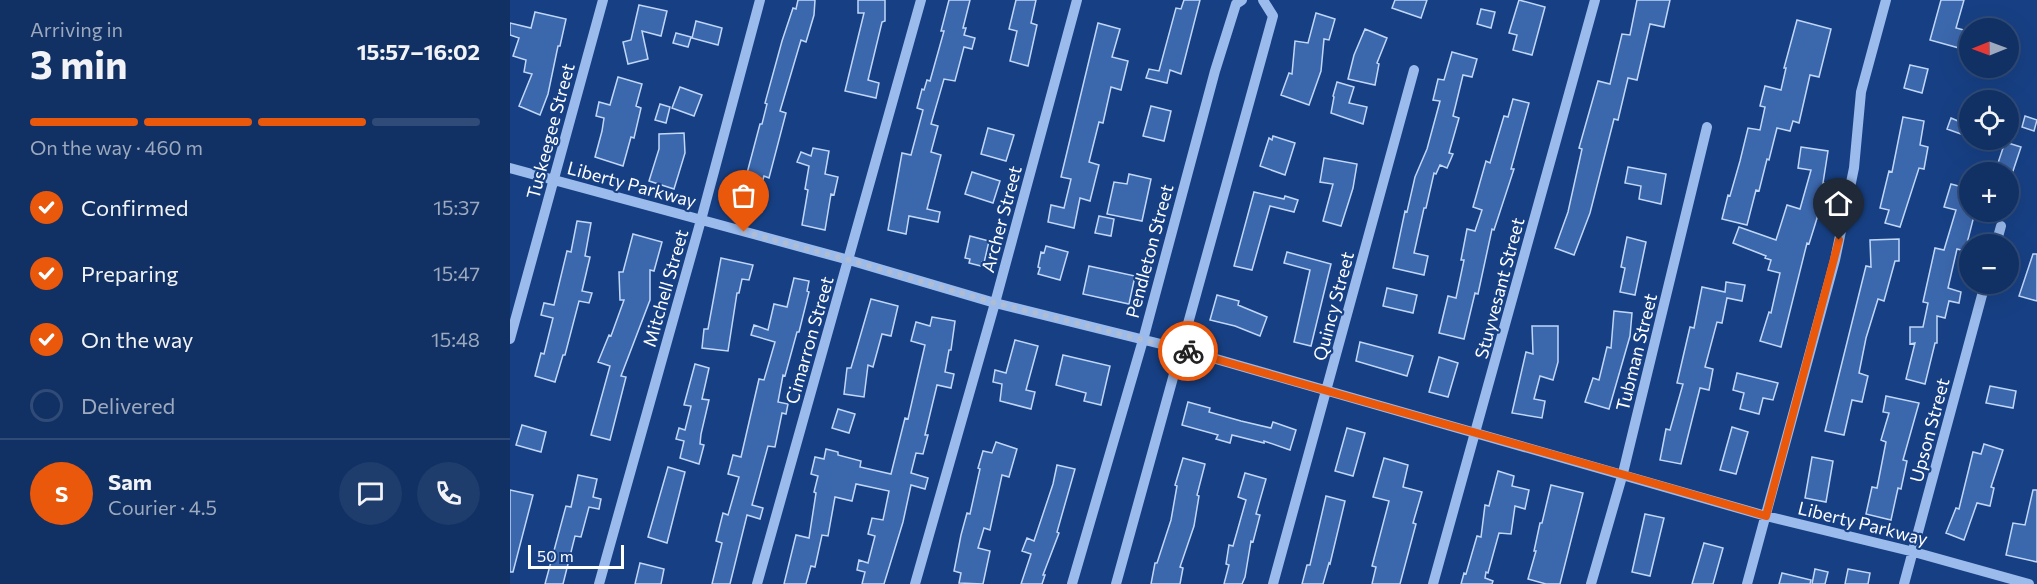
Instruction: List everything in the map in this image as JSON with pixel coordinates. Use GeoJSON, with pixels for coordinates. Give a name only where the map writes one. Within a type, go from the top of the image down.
{"type":"FeatureCollection","features":[{"type":"Feature","properties":{"kind":"street","name":"Tuskeegee Street"},"geometry":{"type":"LineString","coordinates":[[510,339],[603,0]]}},
{"type":"Feature","properties":{"kind":"street","name":"Mitchell Street"},"geometry":{"type":"LineString","coordinates":[[599,584],[760,0]]}},
{"type":"Feature","properties":{"kind":"street","name":"Cimarron Street"},"geometry":{"type":"LineString","coordinates":[[757,584],[921,0]]}},
{"type":"Feature","properties":{"kind":"street","name":"Archer Street"},"geometry":{"type":"LineString","coordinates":[[915,584],[995,303],[1077,0]]}},
{"type":"Feature","properties":{"kind":"street","name":"Pendleton Street"},"geometry":{"type":"LineString","coordinates":[[1072,584],[1143,339],[1215,71],[1236,4],[1242,0]]}},
{"type":"Feature","properties":{"kind":"street"},"geometry":{"type":"LineString","coordinates":[[1116,584],[1273,16],[1263,0]]}},
{"type":"Feature","properties":{"kind":"street","name":"Stuyvesant Street"},"geometry":{"type":"LineString","coordinates":[[1433,584],[1594,0]]}},
{"type":"Feature","properties":{"kind":"street"},"geometry":{"type":"LineString","coordinates":[[1748,584],[1835,260],[1854,168],[1861,92],[1886,0]]}},
{"type":"Feature","properties":{"kind":"street","name":"Quincy Street"},"geometry":{"type":"LineString","coordinates":[[1273,584],[1414,70]]}},
{"type":"Feature","properties":{"kind":"street","name":"Tubman Street"},"geometry":{"type":"LineString","coordinates":[[1591,584],[1623,473],[1707,127]]}},
{"type":"Feature","properties":{"kind":"street","name":"Liberty Parkway"},"geometry":{"type":"LineString","coordinates":[[510,168],[849,260],[995,303],[1181,349],[1327,392],[1623,473],[1766,516],[1914,552],[2029,584]]}},
{"type":"Feature","properties":{"kind":"street"},"geometry":{"type":"LineString","coordinates":[[1999,234],[2001,226]]}},
{"type":"Feature","properties":{"kind":"street","name":"Upson Street"},"geometry":{"type":"LineString","coordinates":[[1905,584],[1982,294]]}},
{"type":"Feature","properties":{"kind":"building"},"geometry":{"type":"Polygon","coordinates":[[[798,0],[815,0],[814,15],[806,42],[801,40],[780,111],[786,113],[769,178],[764,176],[754,211],[736,206],[760,124],[762,124],[767,104],[765,103],[782,41],[798,0]]]}},
{"type":"Feature","properties":{"kind":"building"},"geometry":{"type":"Polygon","coordinates":[[[858,0],[885,0],[885,21],[882,22],[868,80],[879,83],[876,98],[845,91],[864,13],[858,13],[858,0]]]}},
{"type":"Feature","properties":{"kind":"building"},"geometry":{"type":"Polygon","coordinates":[[[949,0],[970,0],[963,28],[966,28],[964,35],[975,38],[972,49],[964,47],[955,81],[944,79],[931,124],[938,126],[931,152],[941,155],[927,209],[940,212],[938,222],[909,216],[906,234],[888,230],[902,153],[911,155],[923,110],[917,108],[922,89],[924,90],[927,80],[930,81],[944,31],[941,31],[949,0]]]}},
{"type":"Feature","properties":{"kind":"building"},"geometry":{"type":"Polygon","coordinates":[[[1016,0],[1036,0],[1031,23],[1037,25],[1028,66],[1010,61],[1017,31],[1009,29],[1016,0]]]}},
{"type":"Feature","properties":{"kind":"building"},"geometry":{"type":"Polygon","coordinates":[[[1184,0],[1200,0],[1181,74],[1170,70],[1167,83],[1146,78],[1149,69],[1159,71],[1176,8],[1181,9],[1184,0]]]}},
{"type":"Feature","properties":{"kind":"building"},"geometry":{"type":"Polygon","coordinates":[[[1395,0],[1427,0],[1421,18],[1392,8],[1395,0]]]}},
{"type":"Feature","properties":{"kind":"building"},"geometry":{"type":"Polygon","coordinates":[[[1519,0],[1545,7],[1532,55],[1513,50],[1517,35],[1509,33],[1519,0]]]}},
{"type":"Feature","properties":{"kind":"building"},"geometry":{"type":"Polygon","coordinates":[[[1637,0],[1670,0],[1664,27],[1650,24],[1637,80],[1628,78],[1618,120],[1614,119],[1590,213],[1574,255],[1555,248],[1568,212],[1582,149],[1579,148],[1598,81],[1610,84],[1622,34],[1630,35],[1637,0]]]}},
{"type":"Feature","properties":{"kind":"building"},"geometry":{"type":"Polygon","coordinates":[[[1941,0],[1964,0],[1956,28],[1959,29],[1959,48],[1930,40],[1941,0]]]}},
{"type":"Feature","properties":{"kind":"building"},"geometry":{"type":"Polygon","coordinates":[[[639,5],[667,11],[661,36],[642,31],[648,59],[628,64],[623,42],[631,40],[639,5]]]}},
{"type":"Feature","properties":{"kind":"building"},"geometry":{"type":"Polygon","coordinates":[[[1481,9],[1495,12],[1491,28],[1477,24],[1481,9]]]}},
{"type":"Feature","properties":{"kind":"building"},"geometry":{"type":"Polygon","coordinates":[[[535,12],[566,19],[548,94],[540,115],[519,106],[532,74],[524,72],[526,60],[513,56],[519,38],[510,35],[510,23],[531,28],[535,12]]]}},
{"type":"Feature","properties":{"kind":"building"},"geometry":{"type":"Polygon","coordinates":[[[1316,13],[1335,19],[1329,40],[1324,39],[1321,71],[1309,105],[1281,95],[1289,73],[1292,74],[1295,41],[1308,43],[1316,13]]]}},
{"type":"Feature","properties":{"kind":"building"},"geometry":{"type":"Polygon","coordinates":[[[1797,20],[1831,29],[1819,77],[1810,75],[1799,123],[1793,121],[1790,131],[1777,128],[1769,160],[1767,159],[1759,191],[1756,190],[1747,225],[1722,219],[1748,128],[1760,130],[1765,107],[1760,106],[1765,86],[1781,90],[1786,68],[1784,68],[1797,20]]]}},
{"type":"Feature","properties":{"kind":"building"},"geometry":{"type":"Polygon","coordinates":[[[696,21],[722,28],[718,45],[692,38],[696,21]]]}},
{"type":"Feature","properties":{"kind":"building"},"geometry":{"type":"Polygon","coordinates":[[[1098,23],[1120,29],[1112,57],[1128,61],[1121,90],[1111,87],[1103,123],[1099,122],[1089,162],[1099,165],[1090,201],[1080,198],[1074,228],[1048,222],[1051,205],[1064,208],[1071,179],[1061,177],[1098,23]]]}},
{"type":"Feature","properties":{"kind":"building"},"geometry":{"type":"Polygon","coordinates":[[[1365,29],[1387,38],[1377,63],[1379,64],[1375,85],[1348,79],[1354,55],[1365,29]]]}},
{"type":"Feature","properties":{"kind":"building"},"geometry":{"type":"Polygon","coordinates":[[[676,33],[691,37],[688,47],[673,43],[676,33]]]}},
{"type":"Feature","properties":{"kind":"building"},"geometry":{"type":"Polygon","coordinates":[[[1452,52],[1477,59],[1472,77],[1463,75],[1453,116],[1459,118],[1449,153],[1453,154],[1447,168],[1440,165],[1436,174],[1434,173],[1426,208],[1424,208],[1414,253],[1428,256],[1424,275],[1393,268],[1405,211],[1407,212],[1415,177],[1427,149],[1440,101],[1433,100],[1438,79],[1444,80],[1452,52]]]}},
{"type":"Feature","properties":{"kind":"building"},"geometry":{"type":"Polygon","coordinates":[[[1910,65],[1928,69],[1922,93],[1904,88],[1910,65]]]}},
{"type":"Feature","properties":{"kind":"building"},"geometry":{"type":"Polygon","coordinates":[[[618,77],[642,84],[636,106],[641,108],[634,138],[631,137],[623,166],[595,157],[604,118],[596,116],[599,102],[610,105],[618,77]]]}},
{"type":"Feature","properties":{"kind":"building"},"geometry":{"type":"Polygon","coordinates":[[[1337,82],[1354,87],[1349,103],[1367,107],[1363,124],[1331,113],[1337,82]]]}},
{"type":"Feature","properties":{"kind":"building"},"geometry":{"type":"Polygon","coordinates":[[[680,87],[702,95],[694,116],[672,108],[680,87]]]}},
{"type":"Feature","properties":{"kind":"building"},"geometry":{"type":"Polygon","coordinates":[[[1513,99],[1529,103],[1511,169],[1514,169],[1494,230],[1492,229],[1478,294],[1475,293],[1464,339],[1439,333],[1448,296],[1456,298],[1464,260],[1461,260],[1467,229],[1475,231],[1482,210],[1473,207],[1486,161],[1490,163],[1504,116],[1508,117],[1513,99]]]}},
{"type":"Feature","properties":{"kind":"building"},"geometry":{"type":"Polygon","coordinates":[[[660,104],[670,107],[666,123],[655,120],[660,104]]]}},
{"type":"Feature","properties":{"kind":"building"},"geometry":{"type":"Polygon","coordinates":[[[1151,106],[1171,111],[1164,141],[1143,136],[1151,106]]]}},
{"type":"Feature","properties":{"kind":"building"},"geometry":{"type":"Polygon","coordinates":[[[2025,116],[2037,120],[2034,131],[2022,127],[2025,116]]]}},
{"type":"Feature","properties":{"kind":"building"},"geometry":{"type":"Polygon","coordinates":[[[1903,117],[1924,121],[1920,145],[1928,147],[1924,169],[1919,168],[1900,227],[1885,223],[1889,210],[1880,208],[1889,171],[1892,172],[1903,117]]]}},
{"type":"Feature","properties":{"kind":"building"},"geometry":{"type":"Polygon","coordinates":[[[1951,118],[1959,121],[1959,133],[1947,129],[1951,118]]]}},
{"type":"Feature","properties":{"kind":"building"},"geometry":{"type":"Polygon","coordinates":[[[988,128],[1014,135],[1006,161],[981,154],[988,128]]]}},
{"type":"Feature","properties":{"kind":"building"},"geometry":{"type":"Polygon","coordinates":[[[684,133],[685,153],[674,189],[649,181],[659,149],[659,134],[684,133]]]}},
{"type":"Feature","properties":{"kind":"building"},"geometry":{"type":"Polygon","coordinates":[[[1273,136],[1295,143],[1285,175],[1260,166],[1269,138],[1272,140],[1273,136]]]}},
{"type":"Feature","properties":{"kind":"building"},"geometry":{"type":"Polygon","coordinates":[[[2019,146],[2021,147],[2016,162],[1998,162],[2002,150],[2019,150],[2019,146]]]}},
{"type":"Feature","properties":{"kind":"building"},"geometry":{"type":"Polygon","coordinates":[[[1801,147],[1828,151],[1823,183],[1825,183],[1818,215],[1809,244],[1807,243],[1781,347],[1760,341],[1769,312],[1771,313],[1780,273],[1768,270],[1771,260],[1765,258],[1766,256],[1733,243],[1739,227],[1776,240],[1787,205],[1800,209],[1811,170],[1798,168],[1801,147]]]}},
{"type":"Feature","properties":{"kind":"building"},"geometry":{"type":"Polygon","coordinates":[[[813,148],[829,151],[825,174],[838,177],[834,195],[831,194],[825,230],[802,225],[808,190],[805,189],[809,166],[797,162],[801,152],[811,156],[813,148]]]}},
{"type":"Feature","properties":{"kind":"building"},"geometry":{"type":"Polygon","coordinates":[[[1324,158],[1357,164],[1353,188],[1341,226],[1323,221],[1333,184],[1320,182],[1324,158]]]}},
{"type":"Feature","properties":{"kind":"building"},"geometry":{"type":"Polygon","coordinates":[[[1628,167],[1666,174],[1661,204],[1639,199],[1641,186],[1625,183],[1628,167]]]}},
{"type":"Feature","properties":{"kind":"building"},"geometry":{"type":"Polygon","coordinates":[[[972,172],[1000,181],[993,203],[965,194],[972,172]]]}},
{"type":"Feature","properties":{"kind":"building"},"geometry":{"type":"Polygon","coordinates":[[[1129,174],[1151,179],[1142,221],[1107,214],[1114,182],[1127,184],[1129,174]]]}},
{"type":"Feature","properties":{"kind":"building"},"geometry":{"type":"Polygon","coordinates":[[[1951,184],[1959,186],[1959,222],[1972,222],[1969,234],[1959,234],[1959,250],[1957,249],[1948,288],[1959,291],[1959,303],[1949,301],[1945,318],[1937,316],[1937,343],[1935,343],[1925,384],[1906,379],[1915,343],[1910,344],[1910,327],[1923,327],[1928,303],[1923,302],[1935,248],[1944,250],[1956,210],[1944,207],[1951,184]]]}},
{"type":"Feature","properties":{"kind":"building"},"geometry":{"type":"Polygon","coordinates":[[[1254,192],[1298,200],[1294,212],[1270,206],[1252,270],[1234,266],[1254,192]]]}},
{"type":"Feature","properties":{"kind":"building"},"geometry":{"type":"Polygon","coordinates":[[[1099,216],[1114,219],[1111,236],[1095,233],[1099,216]]]}},
{"type":"Feature","properties":{"kind":"building"},"geometry":{"type":"Polygon","coordinates":[[[577,221],[591,223],[585,256],[590,257],[582,291],[592,293],[589,303],[579,301],[565,355],[563,355],[555,382],[535,376],[541,353],[544,354],[553,318],[541,315],[544,303],[554,305],[567,251],[571,252],[577,221]]]}},
{"type":"Feature","properties":{"kind":"building"},"geometry":{"type":"Polygon","coordinates":[[[633,234],[662,242],[654,271],[650,270],[650,300],[621,376],[626,377],[610,440],[591,435],[610,366],[598,362],[609,335],[611,336],[624,300],[620,300],[619,272],[623,272],[633,234]]]}},
{"type":"Feature","properties":{"kind":"building"},"geometry":{"type":"Polygon","coordinates":[[[970,236],[989,241],[984,263],[982,262],[981,266],[969,263],[970,259],[965,258],[970,236]]]}},
{"type":"Feature","properties":{"kind":"building"},"geometry":{"type":"Polygon","coordinates":[[[1627,237],[1646,242],[1635,295],[1620,292],[1625,268],[1621,267],[1627,237]]]}},
{"type":"Feature","properties":{"kind":"building"},"geometry":{"type":"Polygon","coordinates":[[[1899,239],[1899,261],[1895,261],[1884,301],[1878,299],[1866,338],[1859,373],[1868,376],[1862,402],[1852,400],[1844,435],[1825,431],[1866,266],[1871,267],[1870,240],[1899,239]]]}},
{"type":"Feature","properties":{"kind":"building"},"geometry":{"type":"Polygon","coordinates":[[[1046,246],[1068,252],[1060,280],[1038,274],[1041,252],[1044,253],[1046,246]]]}},
{"type":"Feature","properties":{"kind":"building"},"geometry":{"type":"Polygon","coordinates":[[[1287,252],[1331,264],[1311,346],[1294,342],[1310,270],[1284,263],[1287,252]]]}},
{"type":"Feature","properties":{"kind":"building"},"geometry":{"type":"Polygon","coordinates":[[[2033,254],[2037,254],[2037,301],[2019,296],[2033,254]]]}},
{"type":"Feature","properties":{"kind":"building"},"geometry":{"type":"Polygon","coordinates":[[[721,258],[753,265],[749,280],[742,279],[739,293],[737,293],[728,351],[702,348],[704,329],[708,329],[721,258]]]}},
{"type":"Feature","properties":{"kind":"building"},"geometry":{"type":"Polygon","coordinates":[[[1089,266],[1135,276],[1129,304],[1083,294],[1089,266]]]}},
{"type":"Feature","properties":{"kind":"building"},"geometry":{"type":"Polygon","coordinates":[[[794,278],[809,281],[807,291],[809,292],[799,332],[797,332],[785,376],[783,375],[778,402],[788,404],[786,414],[782,413],[775,447],[768,446],[752,505],[763,508],[760,519],[747,515],[730,584],[712,584],[722,543],[716,541],[723,513],[728,515],[739,477],[728,474],[733,455],[741,457],[759,379],[764,380],[775,342],[751,335],[754,325],[768,330],[774,304],[787,307],[794,278]]]}},
{"type":"Feature","properties":{"kind":"building"},"geometry":{"type":"Polygon","coordinates":[[[1726,282],[1745,285],[1742,301],[1727,298],[1722,323],[1717,322],[1705,367],[1713,369],[1709,390],[1700,388],[1681,464],[1660,460],[1666,429],[1670,430],[1683,384],[1677,383],[1690,327],[1694,328],[1702,287],[1725,292],[1726,282]]]}},
{"type":"Feature","properties":{"kind":"building"},"geometry":{"type":"Polygon","coordinates":[[[1387,288],[1417,295],[1413,313],[1383,306],[1387,288]]]}},
{"type":"Feature","properties":{"kind":"building"},"geometry":{"type":"Polygon","coordinates":[[[1217,295],[1239,301],[1238,305],[1267,317],[1260,336],[1235,326],[1210,320],[1217,295]]]}},
{"type":"Feature","properties":{"kind":"building"},"geometry":{"type":"Polygon","coordinates":[[[871,299],[898,306],[891,336],[882,334],[873,367],[868,365],[864,397],[844,394],[847,368],[851,368],[871,299]]]}},
{"type":"Feature","properties":{"kind":"building"},"geometry":{"type":"Polygon","coordinates":[[[1614,311],[1632,313],[1630,336],[1609,409],[1585,402],[1593,378],[1599,380],[1607,347],[1611,348],[1614,311]]]}},
{"type":"Feature","properties":{"kind":"building"},"geometry":{"type":"Polygon","coordinates":[[[932,317],[955,321],[945,372],[954,374],[951,388],[937,385],[925,435],[928,435],[923,454],[916,453],[911,473],[928,478],[925,489],[911,485],[903,522],[884,584],[862,584],[865,572],[857,570],[859,560],[868,563],[875,536],[868,534],[872,518],[883,520],[889,491],[856,484],[852,501],[835,497],[828,536],[822,535],[815,567],[811,566],[806,584],[784,584],[796,535],[809,538],[818,476],[811,474],[815,457],[824,459],[826,449],[861,461],[860,467],[891,474],[905,418],[908,419],[925,345],[911,341],[916,322],[930,326],[932,317]]]}},
{"type":"Feature","properties":{"kind":"building"},"geometry":{"type":"Polygon","coordinates":[[[1532,326],[1558,326],[1558,362],[1553,380],[1540,376],[1534,399],[1545,401],[1542,418],[1512,413],[1526,352],[1533,354],[1532,326]]]}},
{"type":"Feature","properties":{"kind":"building"},"geometry":{"type":"Polygon","coordinates":[[[1015,340],[1038,346],[1026,390],[1035,392],[1031,409],[1000,401],[1002,384],[993,382],[995,370],[1006,373],[1015,340]]]}},
{"type":"Feature","properties":{"kind":"building"},"geometry":{"type":"Polygon","coordinates":[[[1360,342],[1413,356],[1407,376],[1356,361],[1360,342]]]}},
{"type":"Feature","properties":{"kind":"building"},"geometry":{"type":"Polygon","coordinates":[[[1063,355],[1110,366],[1101,405],[1084,401],[1086,393],[1056,385],[1063,355]]]}},
{"type":"Feature","properties":{"kind":"building"},"geometry":{"type":"Polygon","coordinates":[[[1439,357],[1458,363],[1448,397],[1429,392],[1439,357]]]}},
{"type":"Feature","properties":{"kind":"building"},"geometry":{"type":"Polygon","coordinates":[[[695,364],[709,368],[702,399],[709,400],[701,434],[700,444],[704,445],[699,464],[680,458],[684,441],[676,439],[679,428],[685,430],[691,406],[684,405],[695,364]]]}},
{"type":"Feature","properties":{"kind":"building"},"geometry":{"type":"Polygon","coordinates":[[[1737,373],[1778,383],[1773,400],[1763,398],[1759,414],[1740,409],[1744,393],[1733,390],[1737,373]]]}},
{"type":"Feature","properties":{"kind":"building"},"geometry":{"type":"Polygon","coordinates":[[[1990,386],[2016,391],[2013,408],[1986,403],[1990,386]]]}},
{"type":"Feature","properties":{"kind":"building"},"geometry":{"type":"Polygon","coordinates":[[[1886,396],[1919,403],[1903,460],[1907,461],[1901,489],[1898,488],[1891,520],[1866,514],[1872,487],[1877,488],[1886,442],[1881,440],[1889,413],[1883,412],[1886,396]]]}},
{"type":"Feature","properties":{"kind":"building"},"geometry":{"type":"Polygon","coordinates":[[[1188,402],[1210,408],[1209,412],[1241,421],[1271,428],[1273,422],[1296,430],[1290,450],[1264,441],[1264,443],[1232,435],[1230,443],[1216,439],[1218,435],[1182,425],[1188,402]]]}},
{"type":"Feature","properties":{"kind":"building"},"geometry":{"type":"Polygon","coordinates":[[[838,409],[855,414],[849,433],[832,428],[838,409]]]}},
{"type":"Feature","properties":{"kind":"building"},"geometry":{"type":"Polygon","coordinates":[[[522,425],[546,432],[541,452],[516,445],[522,425]]]}},
{"type":"Feature","properties":{"kind":"building"},"geometry":{"type":"Polygon","coordinates":[[[1732,427],[1748,432],[1736,474],[1720,470],[1732,427]]]}},
{"type":"Feature","properties":{"kind":"building"},"geometry":{"type":"Polygon","coordinates":[[[1347,428],[1365,433],[1353,476],[1335,471],[1347,428]]]}},
{"type":"Feature","properties":{"kind":"building"},"geometry":{"type":"Polygon","coordinates":[[[996,442],[1017,449],[1009,477],[1002,475],[990,530],[984,528],[978,548],[990,551],[983,584],[959,583],[961,573],[954,571],[967,513],[970,514],[980,469],[978,468],[983,451],[992,453],[996,442]]]}},
{"type":"Feature","properties":{"kind":"building"},"geometry":{"type":"Polygon","coordinates":[[[1984,444],[2003,450],[1991,487],[1994,488],[1990,506],[1977,503],[1964,540],[1946,533],[1956,508],[1959,509],[1973,452],[1981,454],[1984,444]]]}},
{"type":"Feature","properties":{"kind":"building"},"geometry":{"type":"Polygon","coordinates":[[[1812,457],[1833,461],[1826,502],[1805,498],[1812,457]]]}},
{"type":"Feature","properties":{"kind":"building"},"geometry":{"type":"Polygon","coordinates":[[[1183,458],[1205,464],[1197,495],[1199,496],[1194,526],[1180,567],[1183,568],[1180,584],[1151,584],[1155,563],[1157,563],[1171,520],[1177,486],[1175,485],[1183,458]]]}},
{"type":"Feature","properties":{"kind":"building"},"geometry":{"type":"Polygon","coordinates":[[[1384,458],[1408,465],[1403,487],[1422,492],[1400,584],[1372,584],[1376,567],[1372,566],[1389,501],[1373,497],[1384,458]]]}},
{"type":"Feature","properties":{"kind":"building"},"geometry":{"type":"Polygon","coordinates":[[[1057,465],[1075,469],[1057,532],[1059,533],[1043,575],[1045,575],[1042,584],[1021,584],[1031,554],[1022,551],[1027,538],[1034,541],[1057,465]]]}},
{"type":"Feature","properties":{"kind":"building"},"geometry":{"type":"Polygon","coordinates":[[[668,467],[685,472],[667,543],[648,537],[668,467]]]}},
{"type":"Feature","properties":{"kind":"building"},"geometry":{"type":"Polygon","coordinates":[[[1498,471],[1514,476],[1512,486],[1529,490],[1525,509],[1515,506],[1511,534],[1499,533],[1485,578],[1493,581],[1492,584],[1461,584],[1477,536],[1481,537],[1485,505],[1489,506],[1498,471]]]}},
{"type":"Feature","properties":{"kind":"building"},"geometry":{"type":"Polygon","coordinates":[[[1245,473],[1266,479],[1256,514],[1260,515],[1253,542],[1251,541],[1242,584],[1224,584],[1229,565],[1226,564],[1229,545],[1233,546],[1246,500],[1238,497],[1245,473]]]}},
{"type":"Feature","properties":{"kind":"building"},"geometry":{"type":"Polygon","coordinates":[[[578,475],[597,479],[593,497],[601,499],[599,509],[589,507],[581,537],[575,536],[563,584],[545,584],[566,506],[571,507],[578,475]]]}},
{"type":"Feature","properties":{"kind":"building"},"geometry":{"type":"Polygon","coordinates":[[[1551,485],[1583,493],[1560,584],[1546,584],[1528,579],[1551,485]]]}},
{"type":"Feature","properties":{"kind":"building"},"geometry":{"type":"Polygon","coordinates":[[[510,490],[533,495],[513,572],[510,572],[510,490]]]}},
{"type":"Feature","properties":{"kind":"building"},"geometry":{"type":"Polygon","coordinates":[[[2033,490],[2037,490],[2037,562],[2006,555],[2013,523],[2025,525],[2033,490]]]}},
{"type":"Feature","properties":{"kind":"building"},"geometry":{"type":"Polygon","coordinates":[[[1326,496],[1345,501],[1330,564],[1323,584],[1302,584],[1307,565],[1310,565],[1326,496]]]}},
{"type":"Feature","properties":{"kind":"building"},"geometry":{"type":"Polygon","coordinates":[[[1645,514],[1664,518],[1650,576],[1632,572],[1645,514]]]}},
{"type":"Feature","properties":{"kind":"building"},"geometry":{"type":"Polygon","coordinates":[[[1704,543],[1723,548],[1713,584],[1692,584],[1704,543]]]}},
{"type":"Feature","properties":{"kind":"building"},"geometry":{"type":"Polygon","coordinates":[[[640,563],[664,569],[661,584],[635,584],[640,563]]]}},
{"type":"Feature","properties":{"kind":"building"},"geometry":{"type":"Polygon","coordinates":[[[1815,569],[1828,572],[1825,584],[1812,584],[1815,569]]]}},
{"type":"Feature","properties":{"kind":"building"},"geometry":{"type":"Polygon","coordinates":[[[1848,569],[1870,573],[1868,584],[1845,584],[1848,569]]]}},
{"type":"Feature","properties":{"kind":"building"},"geometry":{"type":"Polygon","coordinates":[[[1782,573],[1811,580],[1810,584],[1779,584],[1782,573]]]}},
{"type":"Feature","properties":{"kind":"way so far"},"geometry":{"type":"LineString","coordinates":[[744,232],[995,303],[1188,351]]}},
{"type":"Feature","properties":{"kind":"route"},"geometry":{"type":"LineString","coordinates":[[1188,351],[1327,392],[1623,473],[1766,516],[1839,240]]}}]}
